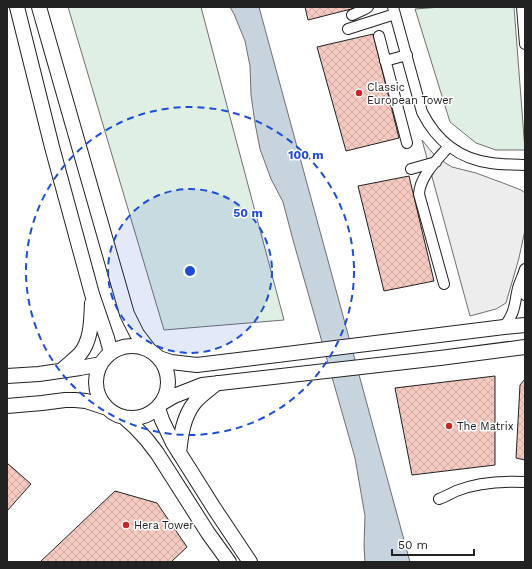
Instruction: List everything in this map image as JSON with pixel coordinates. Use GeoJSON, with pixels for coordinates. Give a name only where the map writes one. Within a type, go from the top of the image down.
{"type":"FeatureCollection","features":[{"type":"Feature","properties":{"kind":"main road"},"geometry":{"type":"LineString","coordinates":[[17,7],[48,132],[92,294],[111,353]]}},
{"type":"Feature","properties":{"kind":"main road"},"geometry":{"type":"LineString","coordinates":[[20,7],[22,13],[35,21],[41,13]]}},
{"type":"Feature","properties":{"kind":"main road"},"geometry":{"type":"LineString","coordinates":[[41,13],[128,314],[137,334],[164,366],[168,375],[166,395],[160,406],[167,432],[214,508],[250,562]]}},
{"type":"Feature","properties":{"kind":"main road"},"geometry":{"type":"LineString","coordinates":[[61,371],[80,353],[86,344],[90,330],[92,294]]}},
{"type":"Feature","properties":{"kind":"main road"},"geometry":{"type":"LineString","coordinates":[[525,325],[197,365],[171,362],[143,348],[135,346],[126,347],[118,349],[106,358],[101,364],[96,382],[97,392],[107,408],[115,414],[133,418],[150,414],[174,396],[202,385],[525,347]]}},
{"type":"Feature","properties":{"kind":"main road"},"geometry":{"type":"LineString","coordinates":[[7,376],[39,374],[101,364]]}},
{"type":"Feature","properties":{"kind":"main road"},"geometry":{"type":"LineString","coordinates":[[179,453],[180,437],[187,416],[196,401],[217,383]]}},
{"type":"Feature","properties":{"kind":"main road"},"geometry":{"type":"LineString","coordinates":[[7,406],[75,400],[92,403],[107,408]]}},
{"type":"Feature","properties":{"kind":"main road"},"geometry":{"type":"LineString","coordinates":[[124,417],[136,428],[157,453],[208,533],[229,562]]}},
{"type":"Feature","properties":{"kind":"street"},"geometry":{"type":"LineString","coordinates":[[352,15],[368,7]]}},
{"type":"Feature","properties":{"kind":"street"},"geometry":{"type":"LineString","coordinates":[[522,7],[525,44]]}},
{"type":"Feature","properties":{"kind":"street"},"geometry":{"type":"LineString","coordinates":[[348,29],[394,11],[422,112],[436,133],[449,146],[459,153],[481,162],[492,164],[525,165]]}},
{"type":"Feature","properties":{"kind":"street"},"geometry":{"type":"LineString","coordinates":[[378,36],[408,143]]}},
{"type":"Feature","properties":{"kind":"street"},"geometry":{"type":"LineString","coordinates":[[385,61],[407,55]]}},
{"type":"Feature","properties":{"kind":"street"},"geometry":{"type":"LineString","coordinates":[[444,284],[419,194],[421,183],[424,178],[449,146]]}},
{"type":"Feature","properties":{"kind":"street"},"geometry":{"type":"LineString","coordinates":[[411,170],[436,162]]}},
{"type":"Feature","properties":{"kind":"street"},"geometry":{"type":"LineString","coordinates":[[524,271],[522,282],[525,295]]}},
{"type":"Feature","properties":{"kind":"street"},"geometry":{"type":"LineString","coordinates":[[504,327],[512,315],[518,287],[524,271]]}},
{"type":"Feature","properties":{"kind":"street"},"geometry":{"type":"LineString","coordinates":[[439,499],[457,491],[478,485],[498,482],[525,482]]}},
{"type":"Feature","properties":{"kind":"green space"},"geometry":{"type":"Polygon","coordinates":[[[68,7],[201,7],[284,320],[164,330],[68,7]]]}},
{"type":"Feature","properties":{"kind":"green space"},"geometry":{"type":"Polygon","coordinates":[[[441,7],[514,7],[525,150],[496,150],[476,143],[450,122],[415,9],[441,7]]]}},
{"type":"Feature","properties":{"kind":"shaded area"},"geometry":{"type":"Polygon","coordinates":[[[230,7],[259,7],[410,562],[365,562],[365,516],[355,458],[283,202],[271,179],[260,149],[251,95],[250,66],[245,41],[230,7]]]}},
{"type":"Feature","properties":{"kind":"shaded area"},"geometry":{"type":"Polygon","coordinates":[[[422,140],[436,157],[452,167],[476,173],[521,190],[525,193],[525,230],[519,258],[506,303],[496,309],[470,316],[422,140]]]}},
{"type":"Feature","properties":{"kind":"building"},"geometry":{"type":"Polygon","coordinates":[[[305,7],[359,7],[308,20],[305,7]]]}},
{"type":"Feature","properties":{"kind":"building","name":"Classic European Tower"},"geometry":{"type":"Polygon","coordinates":[[[373,34],[399,138],[346,151],[317,47],[373,34]]]}},
{"type":"Feature","properties":{"kind":"building"},"geometry":{"type":"Polygon","coordinates":[[[409,176],[434,281],[384,291],[358,186],[409,176]]]}},
{"type":"Feature","properties":{"kind":"building","name":"The Matrix"},"geometry":{"type":"Polygon","coordinates":[[[495,376],[495,465],[412,475],[395,388],[495,376]]]}},
{"type":"Feature","properties":{"kind":"building"},"geometry":{"type":"Polygon","coordinates":[[[525,379],[525,460],[516,458],[520,385],[525,379]]]}},
{"type":"Feature","properties":{"kind":"building"},"geometry":{"type":"Polygon","coordinates":[[[7,463],[31,484],[7,511],[7,463]]]}},
{"type":"Feature","properties":{"kind":"building","name":"Hera Tower"},"geometry":{"type":"Polygon","coordinates":[[[115,491],[157,503],[187,547],[171,562],[40,562],[115,491]]]}},
{"type":"Feature","properties":{"kind":"place","name":"Classic European Tower"},"geometry":{"type":"Point","coordinates":[359,93]}},
{"type":"Feature","properties":{"kind":"place","name":"The Matrix"},"geometry":{"type":"Point","coordinates":[449,426]}},
{"type":"Feature","properties":{"kind":"place","name":"Hera Tower"},"geometry":{"type":"Point","coordinates":[126,525]}}]}
